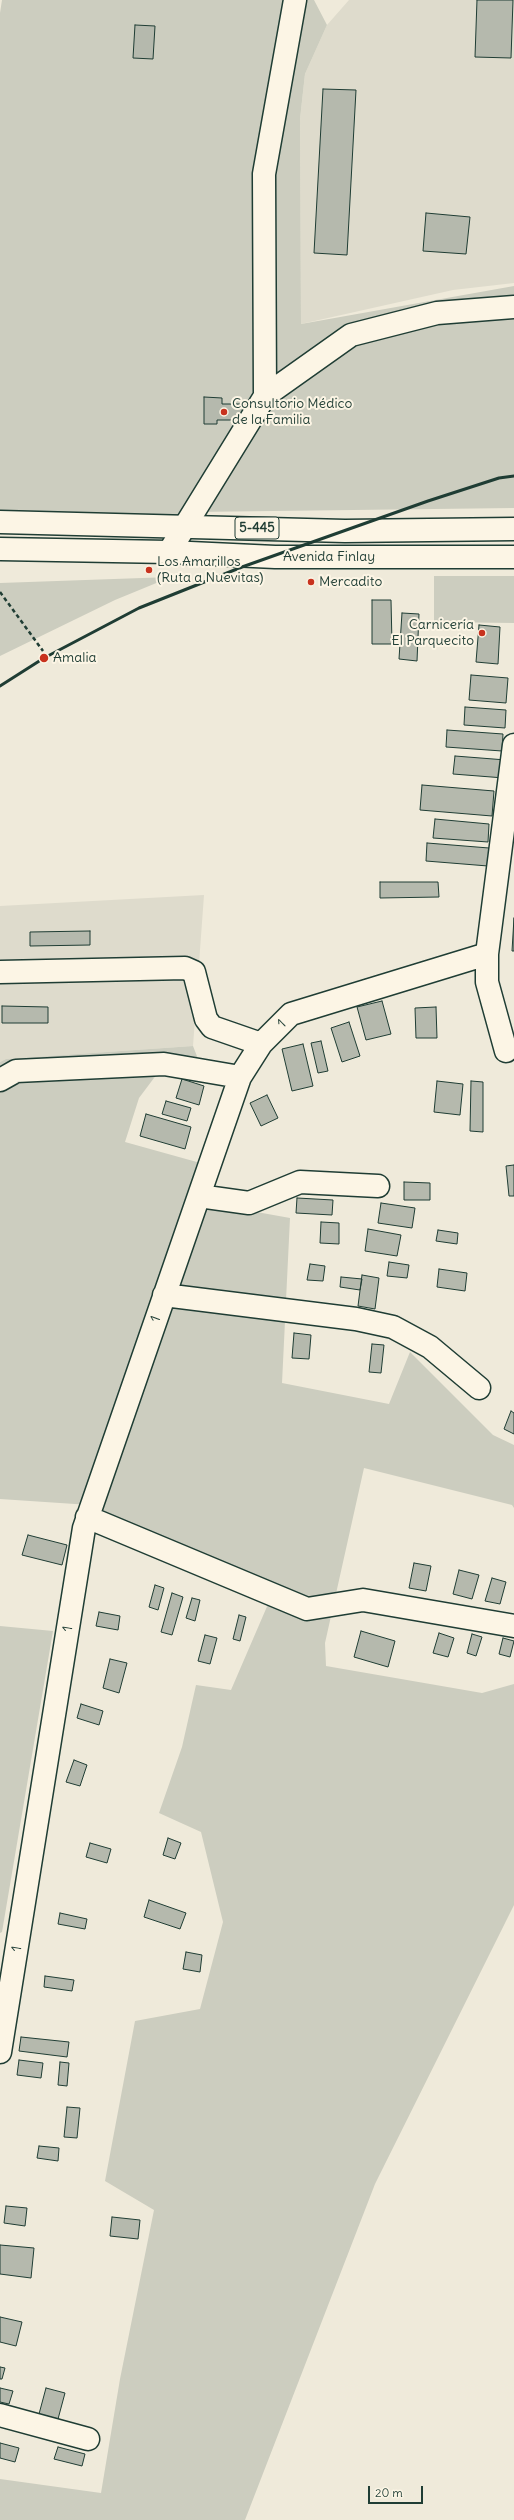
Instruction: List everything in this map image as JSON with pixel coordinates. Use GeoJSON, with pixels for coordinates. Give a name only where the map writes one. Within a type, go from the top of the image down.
{"type":"FeatureCollection","features":[{"type":"Feature","properties":{"kind":"main road"},"geometry":{"type":"LineString","coordinates":[[265,396],[264,174],[295,0]]}},
{"type":"Feature","properties":{"kind":"main road"},"geometry":{"type":"LineString","coordinates":[[169,552],[265,396],[351,335],[437,313],[514,307]]}},
{"type":"Feature","properties":{"kind":"main road","name":"Avenida Finlay"},"geometry":{"type":"LineString","coordinates":[[0,522],[345,531],[514,529]]}},
{"type":"Feature","properties":{"kind":"main road","name":"Avenida Finlay"},"geometry":{"type":"LineString","coordinates":[[0,549],[169,552],[275,557],[514,557]]}},
{"type":"Feature","properties":{"kind":"main road"},"geometry":{"type":"LineString","coordinates":[[506,1051],[487,982],[487,954],[506,866],[514,746]]}},
{"type":"Feature","properties":{"kind":"main road","name":"1"},"geometry":{"type":"LineString","coordinates":[[0,2052],[8,1944],[87,1517],[240,1076],[261,1044],[291,1014],[487,954]]}},
{"type":"Feature","properties":{"kind":"main road"},"geometry":{"type":"LineString","coordinates":[[0,972],[185,968],[194,972],[206,1019],[212,1027],[261,1044]]}},
{"type":"Feature","properties":{"kind":"main road"},"geometry":{"type":"LineString","coordinates":[[0,1080],[16,1071],[164,1064],[240,1076]]}},
{"type":"Feature","properties":{"kind":"main road"},"geometry":{"type":"LineString","coordinates":[[199,1196],[249,1203],[300,1182],[378,1186]]}},
{"type":"Feature","properties":{"kind":"main road"},"geometry":{"type":"LineString","coordinates":[[164,1295],[356,1319],[393,1327],[430,1348],[478,1388]]}},
{"type":"Feature","properties":{"kind":"main road"},"geometry":{"type":"LineString","coordinates":[[87,1517],[307,1609],[362,1600],[514,1626]]}},
{"type":"Feature","properties":{"kind":"main road"},"geometry":{"type":"LineString","coordinates":[[0,2415],[88,2439]]}},
{"type":"Feature","properties":{"kind":"path"},"geometry":{"type":"LineString","coordinates":[[0,592],[43,651]]}},
{"type":"Feature","properties":{"kind":"shaded area"},"geometry":{"type":"Polygon","coordinates":[[[2,0],[314,0],[327,25],[305,74],[300,119],[301,324],[514,286],[514,508],[193,512],[184,526],[0,522],[0,13],[2,0]]]}},
{"type":"Feature","properties":{"kind":"shaded area"},"geometry":{"type":"Polygon","coordinates":[[[349,0],[514,0],[514,283],[453,290],[301,324],[300,119],[305,74],[327,25],[349,0]]]}},
{"type":"Feature","properties":{"kind":"shaded area"},"geometry":{"type":"Polygon","coordinates":[[[434,576],[514,576],[514,623],[434,622],[434,576]]]}},
{"type":"Feature","properties":{"kind":"shaded area"},"geometry":{"type":"Polygon","coordinates":[[[171,577],[115,600],[0,656],[0,583],[171,577]]]}},
{"type":"Feature","properties":{"kind":"shaded area"},"geometry":{"type":"Polygon","coordinates":[[[204,895],[193,1046],[6,1059],[0,1062],[0,906],[204,895]]]}},
{"type":"Feature","properties":{"kind":"shaded area"},"geometry":{"type":"Polygon","coordinates":[[[193,1046],[200,1064],[160,1070],[139,1098],[125,1142],[204,1164],[190,1200],[290,1218],[282,1383],[389,1404],[410,1352],[493,1435],[514,1445],[514,1508],[512,1505],[364,1468],[325,1643],[326,1666],[482,1693],[514,1684],[514,1905],[375,2184],[245,2520],[0,2520],[0,2479],[101,2493],[120,2379],[154,2210],[105,2181],[135,2021],[200,2009],[223,1922],[201,1832],[159,1813],[182,1747],[196,1685],[231,1690],[275,1588],[90,1505],[0,1499],[0,1062],[6,1059],[193,1046]]]}},
{"type":"Feature","properties":{"kind":"shaded area"},"geometry":{"type":"Polygon","coordinates":[[[0,1626],[53,1631],[2,1932],[0,1933],[0,1626]]]}},
{"type":"Feature","properties":{"kind":"building"},"geometry":{"type":"Polygon","coordinates":[[[477,0],[513,0],[511,58],[475,57],[477,0]]]}},
{"type":"Feature","properties":{"kind":"building"},"geometry":{"type":"Polygon","coordinates":[[[135,25],[155,26],[153,59],[133,58],[135,25]]]}},
{"type":"Feature","properties":{"kind":"building"},"geometry":{"type":"Polygon","coordinates":[[[323,89],[356,90],[347,255],[314,253],[323,89]]]}},
{"type":"Feature","properties":{"kind":"building"},"geometry":{"type":"Polygon","coordinates":[[[426,213],[470,217],[466,254],[423,251],[426,213]]]}},
{"type":"Feature","properties":{"kind":"building","name":"Consultorio Médico de la Familia"},"geometry":{"type":"Polygon","coordinates":[[[204,397],[222,398],[222,404],[243,404],[243,420],[217,420],[217,424],[204,424],[204,397]]]}},
{"type":"Feature","properties":{"kind":"building"},"geometry":{"type":"Polygon","coordinates":[[[372,600],[391,600],[392,644],[372,644],[372,600]]]}},
{"type":"Feature","properties":{"kind":"building"},"geometry":{"type":"Polygon","coordinates":[[[402,613],[419,614],[417,661],[399,659],[402,613]]]}},
{"type":"Feature","properties":{"kind":"building"},"geometry":{"type":"Polygon","coordinates":[[[479,625],[500,627],[498,664],[476,662],[479,625]]]}},
{"type":"Feature","properties":{"kind":"building"},"geometry":{"type":"Polygon","coordinates":[[[471,675],[508,678],[506,703],[469,700],[471,675]]]}},
{"type":"Feature","properties":{"kind":"building"},"geometry":{"type":"Polygon","coordinates":[[[465,707],[506,710],[505,728],[464,725],[465,707]]]}},
{"type":"Feature","properties":{"kind":"building"},"geometry":{"type":"Polygon","coordinates":[[[447,730],[503,734],[502,751],[446,747],[447,730]]]}},
{"type":"Feature","properties":{"kind":"building"},"geometry":{"type":"Polygon","coordinates":[[[455,756],[506,760],[504,778],[453,774],[455,756]]]}},
{"type":"Feature","properties":{"kind":"building"},"geometry":{"type":"Polygon","coordinates":[[[422,785],[494,791],[492,816],[420,810],[422,785]]]}},
{"type":"Feature","properties":{"kind":"building"},"geometry":{"type":"Polygon","coordinates":[[[435,819],[489,824],[488,842],[433,838],[435,819]]]}},
{"type":"Feature","properties":{"kind":"building"},"geometry":{"type":"Polygon","coordinates":[[[427,843],[489,848],[488,866],[426,861],[427,843]]]}},
{"type":"Feature","properties":{"kind":"building"},"geometry":{"type":"Polygon","coordinates":[[[380,882],[438,882],[439,897],[380,898],[380,882]]]}},
{"type":"Feature","properties":{"kind":"building"},"geometry":{"type":"Polygon","coordinates":[[[514,918],[514,951],[512,951],[514,918]]]}},
{"type":"Feature","properties":{"kind":"building"},"geometry":{"type":"Polygon","coordinates":[[[90,931],[90,945],[30,946],[30,932],[90,931]]]}},
{"type":"Feature","properties":{"kind":"building"},"geometry":{"type":"Polygon","coordinates":[[[382,1001],[391,1034],[366,1040],[357,1007],[382,1001]]]}},
{"type":"Feature","properties":{"kind":"building"},"geometry":{"type":"Polygon","coordinates":[[[2,1006],[48,1007],[48,1023],[2,1023],[2,1006]]]}},
{"type":"Feature","properties":{"kind":"building"},"geometry":{"type":"Polygon","coordinates":[[[436,1007],[437,1038],[416,1038],[415,1008],[436,1007]]]}},
{"type":"Feature","properties":{"kind":"building"},"geometry":{"type":"Polygon","coordinates":[[[349,1022],[360,1056],[342,1062],[331,1028],[349,1022]]]}},
{"type":"Feature","properties":{"kind":"building"},"geometry":{"type":"Polygon","coordinates":[[[321,1041],[328,1071],[318,1073],[311,1043],[321,1041]]]}},
{"type":"Feature","properties":{"kind":"building"},"geometry":{"type":"Polygon","coordinates":[[[303,1044],[313,1086],[292,1091],[282,1049],[303,1044]]]}},
{"type":"Feature","properties":{"kind":"building"},"geometry":{"type":"Polygon","coordinates":[[[182,1079],[204,1086],[199,1105],[176,1098],[182,1079]]]}},
{"type":"Feature","properties":{"kind":"building"},"geometry":{"type":"Polygon","coordinates":[[[437,1081],[463,1084],[460,1115],[434,1112],[437,1081]]]}},
{"type":"Feature","properties":{"kind":"building"},"geometry":{"type":"Polygon","coordinates":[[[471,1081],[483,1082],[483,1132],[470,1131],[471,1081]]]}},
{"type":"Feature","properties":{"kind":"building"},"geometry":{"type":"Polygon","coordinates":[[[267,1095],[278,1118],[261,1126],[250,1103],[267,1095]]]}},
{"type":"Feature","properties":{"kind":"building"},"geometry":{"type":"Polygon","coordinates":[[[166,1101],[191,1108],[187,1121],[162,1114],[166,1101]]]}},
{"type":"Feature","properties":{"kind":"building"},"geometry":{"type":"Polygon","coordinates":[[[146,1114],[191,1127],[185,1149],[140,1136],[146,1114]]]}},
{"type":"Feature","properties":{"kind":"building"},"geometry":{"type":"Polygon","coordinates":[[[514,1165],[514,1196],[509,1196],[506,1166],[514,1165]]]}},
{"type":"Feature","properties":{"kind":"building"},"geometry":{"type":"Polygon","coordinates":[[[404,1182],[430,1183],[430,1200],[404,1200],[404,1182]]]}},
{"type":"Feature","properties":{"kind":"building"},"geometry":{"type":"Polygon","coordinates":[[[297,1198],[333,1200],[332,1215],[296,1213],[297,1198]]]}},
{"type":"Feature","properties":{"kind":"building"},"geometry":{"type":"Polygon","coordinates":[[[381,1203],[415,1208],[412,1228],[378,1223],[381,1203]]]}},
{"type":"Feature","properties":{"kind":"building"},"geometry":{"type":"Polygon","coordinates":[[[321,1222],[339,1223],[339,1244],[320,1243],[321,1222]]]}},
{"type":"Feature","properties":{"kind":"building"},"geometry":{"type":"Polygon","coordinates":[[[368,1229],[401,1235],[397,1256],[365,1251],[368,1229]]]}},
{"type":"Feature","properties":{"kind":"building"},"geometry":{"type":"Polygon","coordinates":[[[438,1230],[458,1233],[457,1244],[436,1241],[438,1230]]]}},
{"type":"Feature","properties":{"kind":"building"},"geometry":{"type":"Polygon","coordinates":[[[389,1262],[409,1265],[407,1278],[387,1276],[389,1262]]]}},
{"type":"Feature","properties":{"kind":"building"},"geometry":{"type":"Polygon","coordinates":[[[310,1264],[325,1266],[323,1281],[307,1280],[310,1264]]]}},
{"type":"Feature","properties":{"kind":"building"},"geometry":{"type":"Polygon","coordinates":[[[439,1269],[467,1273],[465,1291],[437,1287],[439,1269]]]}},
{"type":"Feature","properties":{"kind":"building"},"geometry":{"type":"Polygon","coordinates":[[[362,1275],[379,1278],[375,1309],[358,1306],[362,1275]]]}},
{"type":"Feature","properties":{"kind":"building"},"geometry":{"type":"Polygon","coordinates":[[[341,1277],[362,1279],[360,1290],[340,1287],[341,1277]]]}},
{"type":"Feature","properties":{"kind":"building"},"geometry":{"type":"Polygon","coordinates":[[[294,1333],[311,1335],[309,1359],[292,1358],[294,1333]]]}},
{"type":"Feature","properties":{"kind":"building"},"geometry":{"type":"Polygon","coordinates":[[[372,1344],[384,1345],[381,1373],[369,1372],[372,1344]]]}},
{"type":"Feature","properties":{"kind":"building"},"geometry":{"type":"Polygon","coordinates":[[[511,1411],[514,1413],[514,1434],[504,1429],[511,1411]]]}},
{"type":"Feature","properties":{"kind":"building"},"geometry":{"type":"Polygon","coordinates":[[[28,1535],[67,1545],[62,1565],[22,1555],[28,1535]]]}},
{"type":"Feature","properties":{"kind":"building"},"geometry":{"type":"Polygon","coordinates":[[[414,1563],[431,1566],[426,1591],[409,1588],[414,1563]]]}},
{"type":"Feature","properties":{"kind":"building"},"geometry":{"type":"Polygon","coordinates":[[[459,1570],[479,1575],[472,1599],[453,1594],[459,1570]]]}},
{"type":"Feature","properties":{"kind":"building"},"geometry":{"type":"Polygon","coordinates":[[[492,1578],[506,1582],[500,1604],[485,1601],[492,1578]]]}},
{"type":"Feature","properties":{"kind":"building"},"geometry":{"type":"Polygon","coordinates":[[[155,1585],[164,1588],[158,1610],[149,1607],[155,1585]]]}},
{"type":"Feature","properties":{"kind":"building"},"geometry":{"type":"Polygon","coordinates":[[[172,1593],[183,1597],[172,1635],[161,1632],[172,1593]]]}},
{"type":"Feature","properties":{"kind":"building"},"geometry":{"type":"Polygon","coordinates":[[[192,1598],[200,1600],[195,1621],[186,1618],[192,1598]]]}},
{"type":"Feature","properties":{"kind":"building"},"geometry":{"type":"Polygon","coordinates":[[[99,1612],[120,1616],[118,1630],[96,1626],[99,1612]]]}},
{"type":"Feature","properties":{"kind":"building"},"geometry":{"type":"Polygon","coordinates":[[[239,1615],[246,1617],[240,1641],[233,1639],[239,1615]]]}},
{"type":"Feature","properties":{"kind":"building"},"geometry":{"type":"Polygon","coordinates":[[[361,1631],[395,1641],[388,1667],[354,1657],[361,1631]]]}},
{"type":"Feature","properties":{"kind":"building"},"geometry":{"type":"Polygon","coordinates":[[[439,1633],[454,1638],[448,1657],[433,1653],[439,1633]]]}},
{"type":"Feature","properties":{"kind":"building"},"geometry":{"type":"Polygon","coordinates":[[[472,1634],[482,1637],[476,1656],[467,1653],[472,1634]]]}},
{"type":"Feature","properties":{"kind":"building"},"geometry":{"type":"Polygon","coordinates":[[[205,1635],[217,1638],[210,1664],[198,1661],[205,1635]]]}},
{"type":"Feature","properties":{"kind":"building"},"geometry":{"type":"Polygon","coordinates":[[[503,1638],[514,1641],[510,1657],[499,1654],[503,1638]]]}},
{"type":"Feature","properties":{"kind":"building"},"geometry":{"type":"Polygon","coordinates":[[[110,1659],[127,1663],[119,1693],[103,1688],[110,1659]]]}},
{"type":"Feature","properties":{"kind":"building"},"geometry":{"type":"Polygon","coordinates":[[[81,1704],[103,1711],[99,1725],[77,1718],[81,1704]]]}},
{"type":"Feature","properties":{"kind":"building"},"geometry":{"type":"Polygon","coordinates":[[[74,1760],[87,1765],[80,1786],[66,1782],[74,1760]]]}},
{"type":"Feature","properties":{"kind":"building"},"geometry":{"type":"Polygon","coordinates":[[[168,1838],[181,1843],[175,1859],[163,1855],[168,1838]]]}},
{"type":"Feature","properties":{"kind":"building"},"geometry":{"type":"Polygon","coordinates":[[[90,1843],[111,1849],[107,1863],[86,1857],[90,1843]]]}},
{"type":"Feature","properties":{"kind":"building"},"geometry":{"type":"Polygon","coordinates":[[[149,1900],[186,1913],[180,1929],[144,1917],[149,1900]]]}},
{"type":"Feature","properties":{"kind":"building"},"geometry":{"type":"Polygon","coordinates":[[[60,1913],[87,1919],[85,1929],[58,1924],[60,1913]]]}},
{"type":"Feature","properties":{"kind":"building"},"geometry":{"type":"Polygon","coordinates":[[[186,1952],[202,1955],[200,1972],[183,1969],[186,1952]]]}},
{"type":"Feature","properties":{"kind":"building"},"geometry":{"type":"Polygon","coordinates":[[[45,1976],[74,1980],[72,1991],[44,1987],[45,1976]]]}},
{"type":"Feature","properties":{"kind":"building"},"geometry":{"type":"Polygon","coordinates":[[[21,2037],[69,2042],[67,2057],[19,2051],[21,2037]]]}},
{"type":"Feature","properties":{"kind":"building"},"geometry":{"type":"Polygon","coordinates":[[[19,2060],[43,2063],[41,2078],[17,2075],[19,2060]]]}},
{"type":"Feature","properties":{"kind":"building"},"geometry":{"type":"Polygon","coordinates":[[[60,2062],[69,2063],[67,2086],[58,2085],[60,2062]]]}},
{"type":"Feature","properties":{"kind":"building"},"geometry":{"type":"Polygon","coordinates":[[[67,2107],[80,2108],[77,2138],[64,2137],[67,2107]]]}},
{"type":"Feature","properties":{"kind":"building"},"geometry":{"type":"Polygon","coordinates":[[[39,2146],[59,2148],[58,2161],[37,2158],[39,2146]]]}},
{"type":"Feature","properties":{"kind":"building"},"geometry":{"type":"Polygon","coordinates":[[[6,2206],[27,2208],[25,2226],[4,2223],[6,2206]]]}},
{"type":"Feature","properties":{"kind":"building"},"geometry":{"type":"Polygon","coordinates":[[[112,2217],[140,2220],[138,2239],[110,2236],[112,2217]]]}},
{"type":"Feature","properties":{"kind":"building"},"geometry":{"type":"Polygon","coordinates":[[[0,2245],[34,2248],[31,2278],[0,2274],[0,2245]]]}},
{"type":"Feature","properties":{"kind":"building"},"geometry":{"type":"Polygon","coordinates":[[[0,2317],[22,2322],[16,2346],[0,2342],[0,2317]]]}},
{"type":"Feature","properties":{"kind":"building"},"geometry":{"type":"Polygon","coordinates":[[[0,2367],[5,2368],[2,2379],[0,2379],[0,2367]]]}},
{"type":"Feature","properties":{"kind":"building"},"geometry":{"type":"Polygon","coordinates":[[[0,2388],[13,2391],[9,2404],[0,2402],[0,2388]]]}},
{"type":"Feature","properties":{"kind":"building"},"geometry":{"type":"Polygon","coordinates":[[[46,2388],[65,2393],[58,2419],[39,2414],[46,2388]]]}},
{"type":"Feature","properties":{"kind":"building"},"geometry":{"type":"Polygon","coordinates":[[[0,2443],[19,2448],[15,2462],[0,2458],[0,2443]]]}},
{"type":"Feature","properties":{"kind":"building"},"geometry":{"type":"Polygon","coordinates":[[[58,2447],[85,2454],[82,2466],[54,2459],[58,2447]]]}},
{"type":"Feature","properties":{"kind":"railway"},"geometry":{"type":"LineString","coordinates":[[0,686],[44,658],[139,608],[242,567],[428,501],[499,478],[514,476]]}},
{"type":"Feature","properties":{"kind":"place","name":"Consultorio Médico de la Familia"},"geometry":{"type":"Point","coordinates":[224,412]}},
{"type":"Feature","properties":{"kind":"place","name":"Los Amarillos (Ruta a Nuevitas)"},"geometry":{"type":"Point","coordinates":[149,570]}},
{"type":"Feature","properties":{"kind":"place","name":"Mercadito"},"geometry":{"type":"Point","coordinates":[311,582]}},
{"type":"Feature","properties":{"kind":"place","name":"Carnicería El Parquecito"},"geometry":{"type":"Point","coordinates":[482,633]}},
{"type":"Feature","properties":{"kind":"place","name":"Amalia"},"geometry":{"type":"Point","coordinates":[44,658]}}]}
